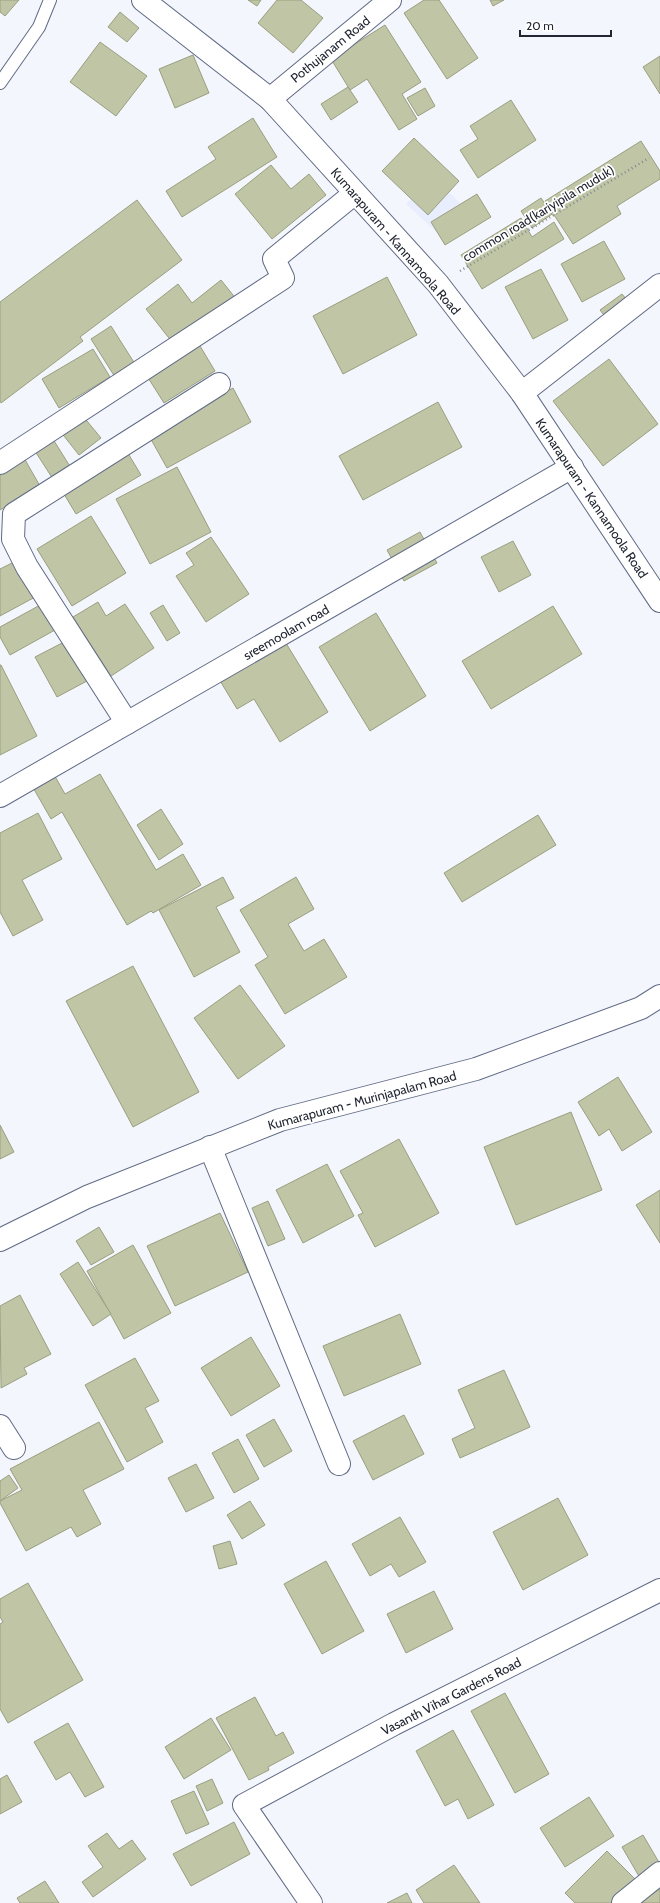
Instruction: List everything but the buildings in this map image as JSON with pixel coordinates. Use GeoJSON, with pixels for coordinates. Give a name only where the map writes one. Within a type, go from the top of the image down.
{"type":"FeatureCollection","features":[{"type":"Feature","properties":{"kind":"street","name":"Pothujanam Road"},"geometry":{"type":"LineString","coordinates":[[270,99],[390,0]]}},
{"type":"Feature","properties":{"kind":"street","name":"Kumarapuram - Kannamoola Road"},"geometry":{"type":"LineString","coordinates":[[150,2],[270,99],[438,284],[522,393],[660,601]]}},
{"type":"Feature","properties":{"kind":"street"},"geometry":{"type":"LineString","coordinates":[[0,463],[283,278],[274,259],[355,193]]}},
{"type":"Feature","properties":{"kind":"street"},"geometry":{"type":"LineString","coordinates":[[522,393],[660,285]]}},
{"type":"Feature","properties":{"kind":"street"},"geometry":{"type":"LineString","coordinates":[[126,723],[27,567],[12,539],[14,514],[219,384]]}},
{"type":"Feature","properties":{"kind":"street","name":"sreemoolam road"},"geometry":{"type":"LineString","coordinates":[[0,796],[572,467]]}},
{"type":"Feature","properties":{"kind":"street","name":"Kumarapuram - Murinjapalam Road"},"geometry":{"type":"LineString","coordinates":[[0,1240],[87,1197],[280,1120],[476,1069],[641,1008],[660,996]]}},
{"type":"Feature","properties":{"kind":"street"},"geometry":{"type":"LineString","coordinates":[[210,1147],[339,1464]]}},
{"type":"Feature","properties":{"kind":"street"},"geometry":{"type":"LineString","coordinates":[[0,1426],[14,1448]]}},
{"type":"Feature","properties":{"kind":"street","name":"Vasanth Vihar Gardens Road"},"geometry":{"type":"LineString","coordinates":[[311,1903],[244,1805],[394,1724],[660,1590]]}},
{"type":"Feature","properties":{"kind":"street"},"geometry":{"type":"LineString","coordinates":[[623,1903],[660,1873]]}},
{"type":"Feature","properties":{"kind":"lane"},"geometry":{"type":"LineString","coordinates":[[0,83],[39,27],[50,0]]}},
{"type":"Feature","properties":{"kind":"path","name":"common road(kariyipila muduk)"},"geometry":{"type":"LineString","coordinates":[[438,284],[649,158]]}},
{"type":"Feature","properties":{"kind":"shaded area"},"geometry":{"type":"Polygon","coordinates":[[[433,176],[472,215],[444,239],[406,204],[433,176]]]}}]}
